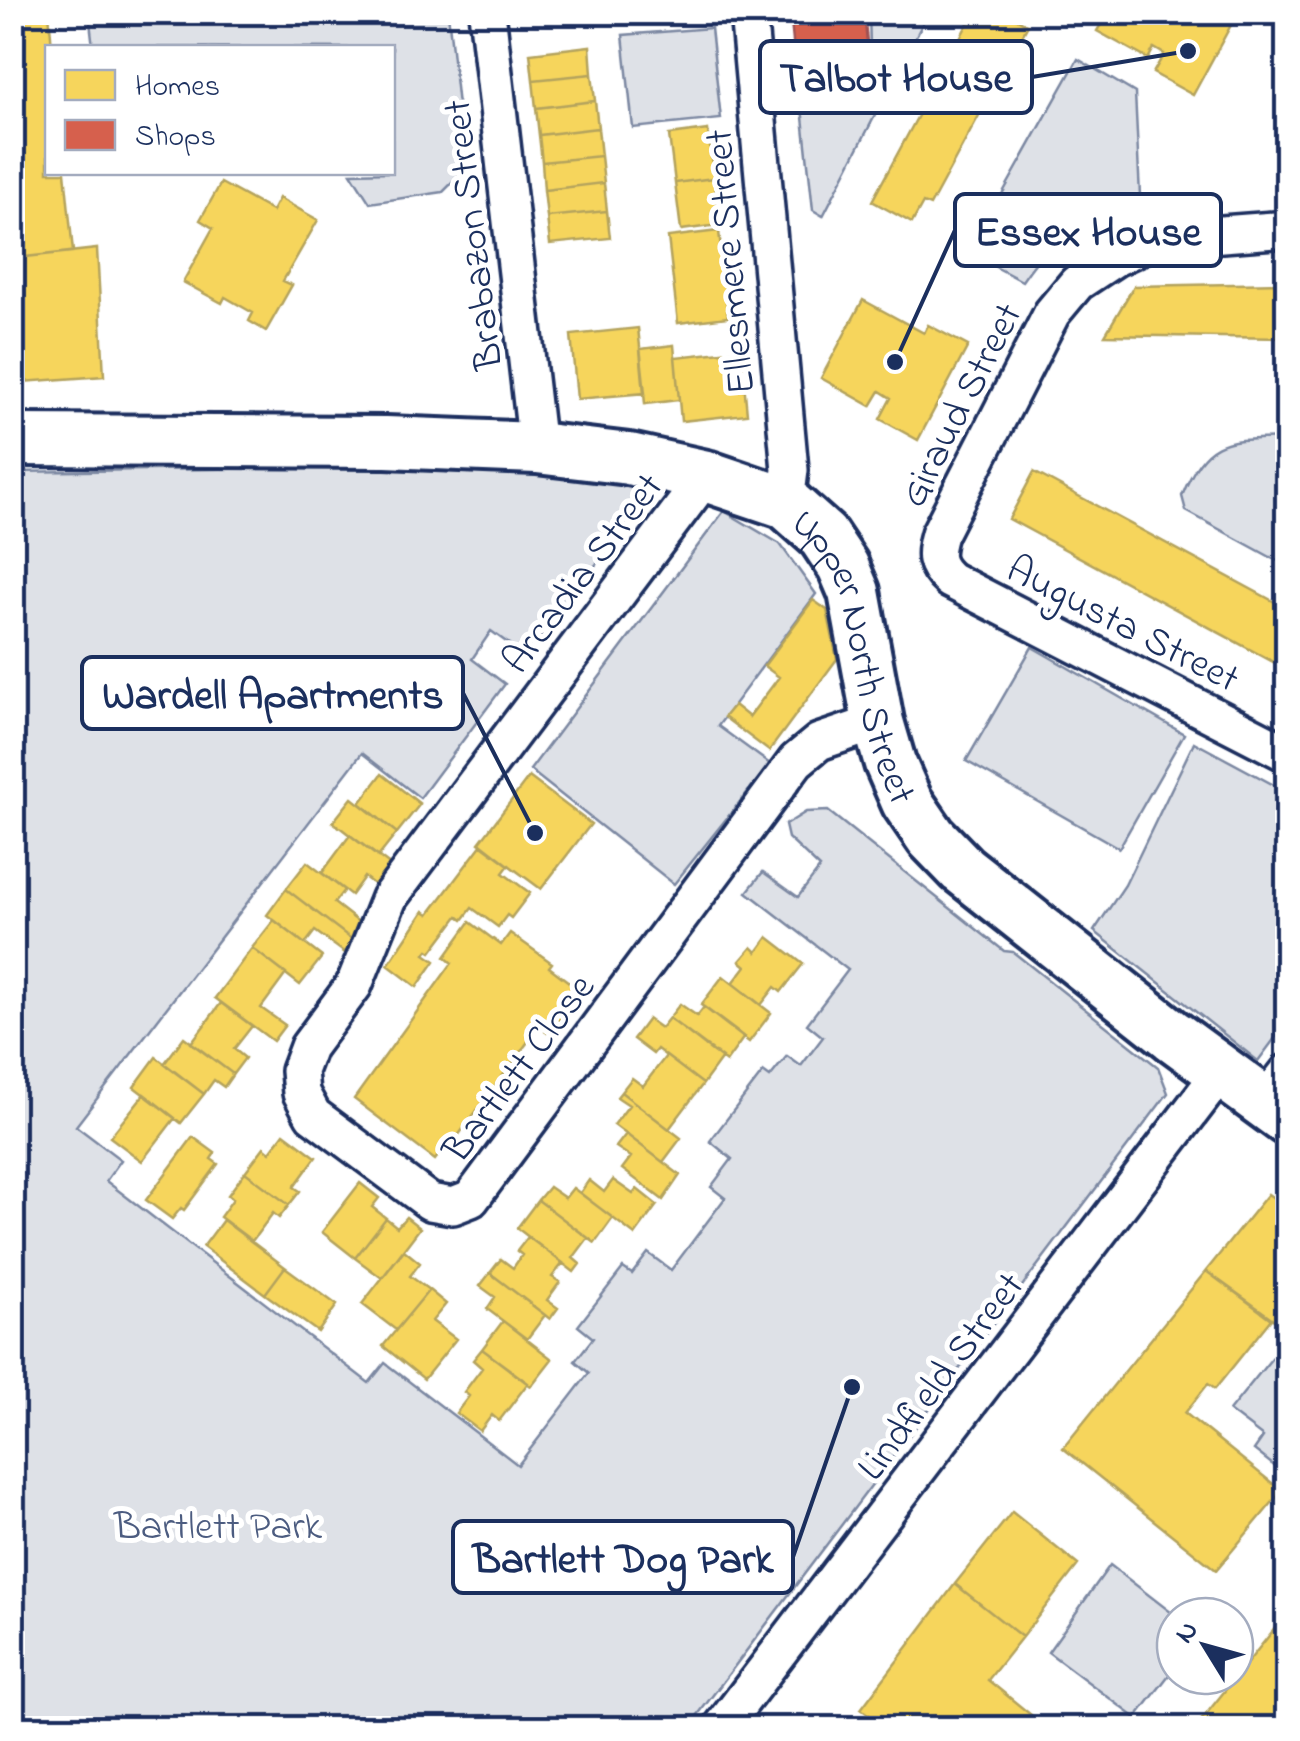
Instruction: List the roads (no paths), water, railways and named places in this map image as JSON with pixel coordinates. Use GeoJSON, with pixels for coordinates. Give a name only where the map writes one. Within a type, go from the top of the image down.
{"type":"FeatureCollection","features":[{"type":"Feature","properties":{"kind":"street","name":"Brabazon Street"},"geometry":{"type":"LineString","coordinates":[[487,12],[536,448]]}},
{"type":"Feature","properties":{"kind":"street","name":"Ellesmere Street"},"geometry":{"type":"LineString","coordinates":[[748,12],[790,470],[786,503]]}},
{"type":"Feature","properties":{"kind":"street","name":"Giraud Street"},"geometry":{"type":"LineString","coordinates":[[933,554],[939,534],[1044,327],[1077,283],[1156,238],[1288,230]]}},
{"type":"Feature","properties":{"kind":"street","name":"Upper North Street"},"geometry":{"type":"LineString","coordinates":[[12,440],[386,442],[536,448],[630,459],[706,476],[786,503],[823,536],[843,566],[854,592],[878,722],[906,802],[930,836],[962,869],[1221,1072],[1280,1098]]}},
{"type":"Feature","properties":{"kind":"street","name":"Arcadia Street"},"geometry":{"type":"LineString","coordinates":[[451,814],[706,476]]}},
{"type":"Feature","properties":{"kind":"street","name":"Augusta Street"},"geometry":{"type":"LineString","coordinates":[[933,554],[938,570],[950,580],[1288,754]]}},
{"type":"Feature","properties":{"kind":"street","name":"Bartlett Close"},"geometry":{"type":"LineString","coordinates":[[451,814],[389,898],[354,985],[308,1048],[299,1070],[301,1093],[313,1115],[430,1202],[454,1206],[471,1199],[487,1180],[796,761],[819,742],[878,722]]}},
{"type":"Feature","properties":{"kind":"street","name":"Lindfield Street"},"geometry":{"type":"LineString","coordinates":[[721,1728],[1221,1072]]}},
{"type":"Feature","properties":{"kind":"place","name":"Talbot House"},"geometry":{"type":"Point","coordinates":[1188,51]}},
{"type":"Feature","properties":{"kind":"place","name":"Essex House"},"geometry":{"type":"Point","coordinates":[895,362]}},
{"type":"Feature","properties":{"kind":"place","name":"Wardell Apartments"},"geometry":{"type":"Point","coordinates":[535,833]}},
{"type":"Feature","properties":{"kind":"place","name":"Bartlett Dog Park"},"geometry":{"type":"Point","coordinates":[852,1387]}},
{"type":"Feature","properties":{"kind":"park label","name":"Bartlett Park"},"geometry":{"type":"Point","coordinates":[218,1524]}}]}
